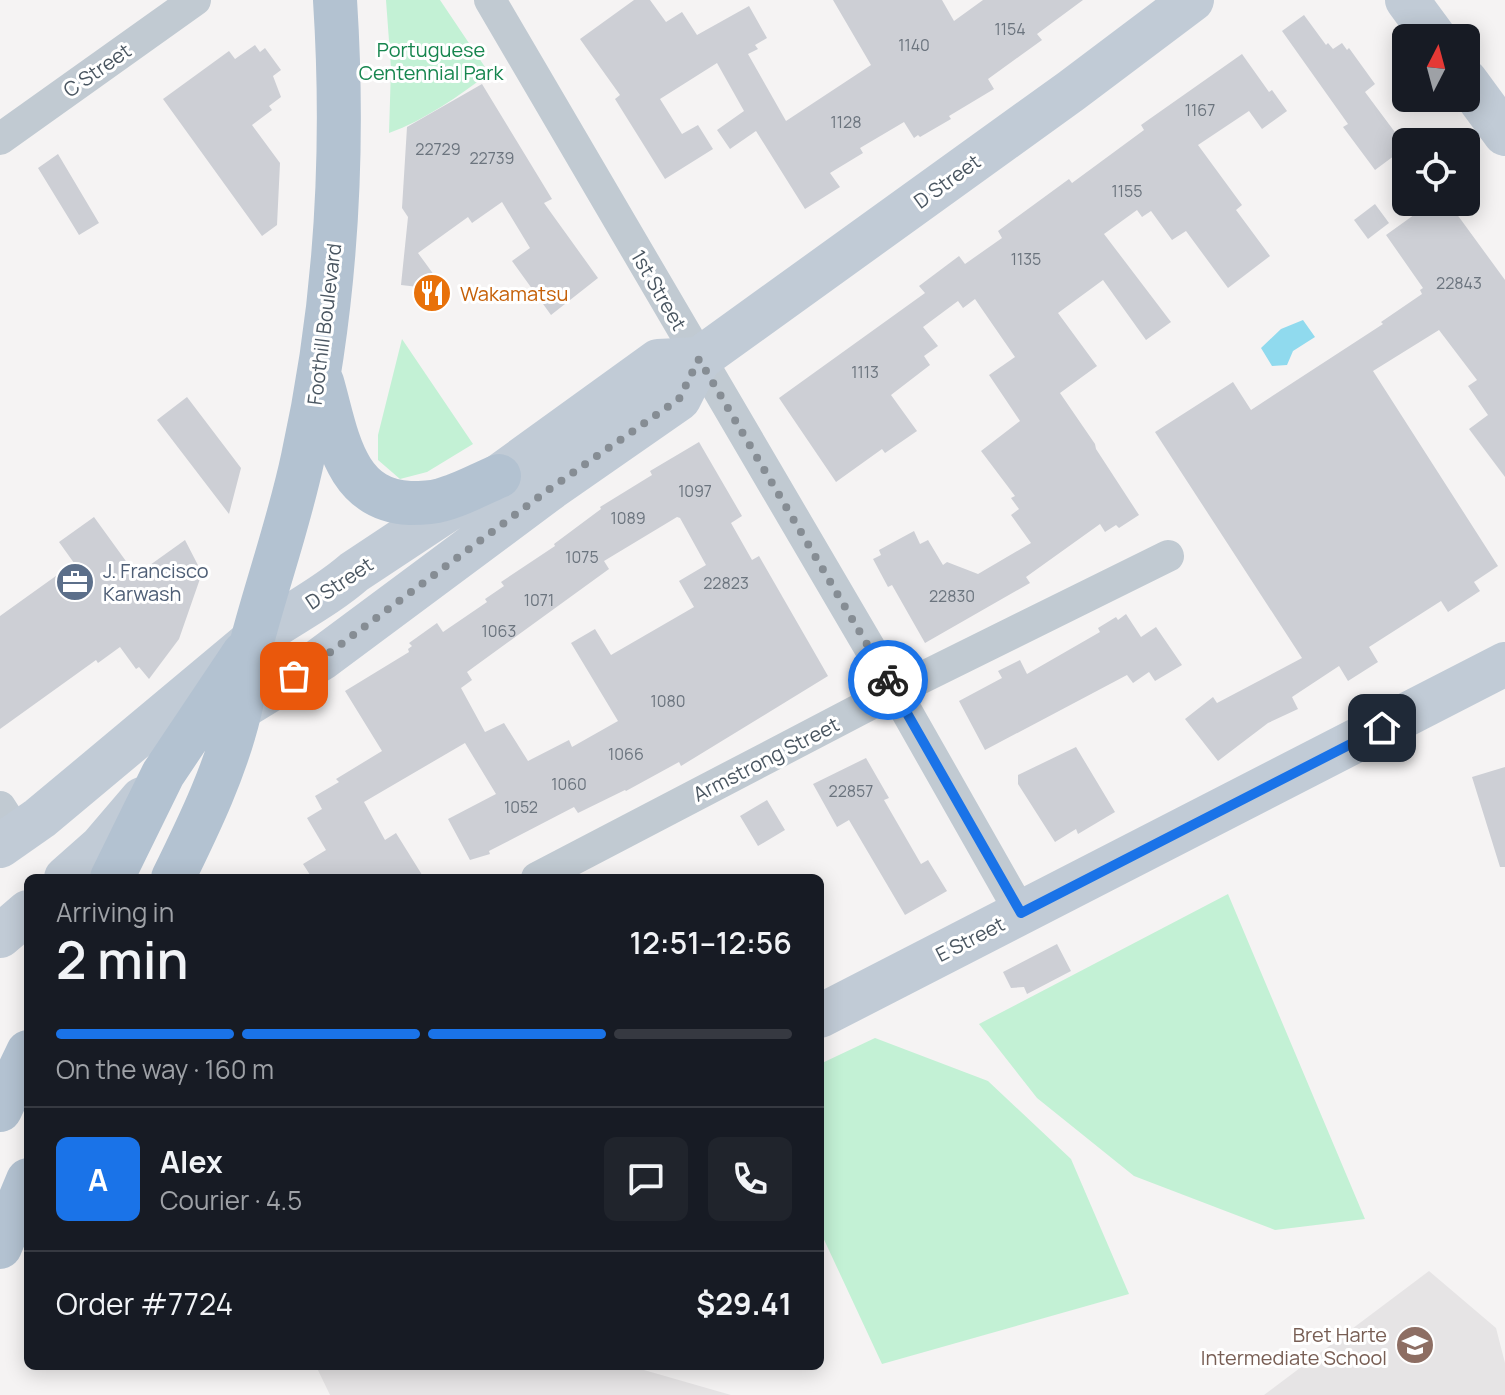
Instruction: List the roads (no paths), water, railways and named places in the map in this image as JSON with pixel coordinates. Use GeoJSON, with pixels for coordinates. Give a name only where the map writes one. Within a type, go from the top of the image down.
{"type":"FeatureCollection","features":[{"type":"Feature","properties":{"kind":"main road","name":"Foothill Boulevard"},"geometry":{"type":"LineString","coordinates":[[175,874],[213,794],[241,708],[252,641],[299,475],[319,373],[332,278],[338,184],[339,92],[335,0]]}},
{"type":"Feature","properties":{"kind":"main road","name":"D Street"},"geometry":{"type":"LineString","coordinates":[[71,874],[101,847],[163,774],[241,708],[321,659],[551,488],[679,399],[699,359],[1059,100],[1192,0]]}},
{"type":"Feature","properties":{"kind":"main road"},"geometry":{"type":"LineString","coordinates":[[1407,0],[1425,24]]}},
{"type":"Feature","properties":{"kind":"main road"},"geometry":{"type":"LineString","coordinates":[[1480,100],[1505,134]]}},
{"type":"Feature","properties":{"kind":"main road","name":"D Street"},"geometry":{"type":"LineString","coordinates":[[6,829],[252,641],[499,476],[658,361],[699,359]]}},
{"type":"Feature","properties":{"kind":"main road"},"geometry":{"type":"LineString","coordinates":[[319,373],[350,470],[378,496],[396,502],[440,501],[499,476]]}},
{"type":"Feature","properties":{"kind":"main road","name":"Foothill Boulevard"},"geometry":{"type":"LineString","coordinates":[[114,874],[163,774],[252,641]]}},
{"type":"Feature","properties":{"kind":"main road","name":"E Street"},"geometry":{"type":"LineString","coordinates":[[824,1014],[1505,664]]}},
{"type":"Feature","properties":{"kind":"main road"},"geometry":{"type":"LineString","coordinates":[[0,936],[24,915]]}},
{"type":"Feature","properties":{"kind":"main road"},"geometry":{"type":"LineString","coordinates":[[0,1110],[24,1060]]}},
{"type":"Feature","properties":{"kind":"main road"},"geometry":{"type":"LineString","coordinates":[[0,1247],[24,1190]]}},
{"type":"Feature","properties":{"kind":"street","name":"C Street"},"geometry":{"type":"LineString","coordinates":[[0,139],[195,0]]}},
{"type":"Feature","properties":{"kind":"street","name":"1st Street"},"geometry":{"type":"LineString","coordinates":[[490,0],[895,691],[1021,913]]}},
{"type":"Feature","properties":{"kind":"street","name":"Armstrong Street"},"geometry":{"type":"LineString","coordinates":[[545,874],[895,691],[1168,556]]}},
{"type":"Feature","properties":{"kind":"water"},"geometry":{"type":"Polygon","coordinates":[[[1303,320],[1315,337],[1293,351],[1287,365],[1272,366],[1261,348],[1281,329],[1303,320]]]}},
{"type":"Feature","properties":{"kind":"place","name":"Wakamatsu"},"geometry":{"type":"Point","coordinates":[432,293]}},
{"type":"Feature","properties":{"kind":"place","name":"J. Francisco Karwash"},"geometry":{"type":"Point","coordinates":[75,582]}},
{"type":"Feature","properties":{"kind":"place","name":"Bret Harte Intermediate School"},"geometry":{"type":"Point","coordinates":[1415,1345]}},
{"type":"Feature","properties":{"kind":"park label","name":"Portuguese Centennial Park"},"geometry":{"type":"Point","coordinates":[431,60]}}]}
